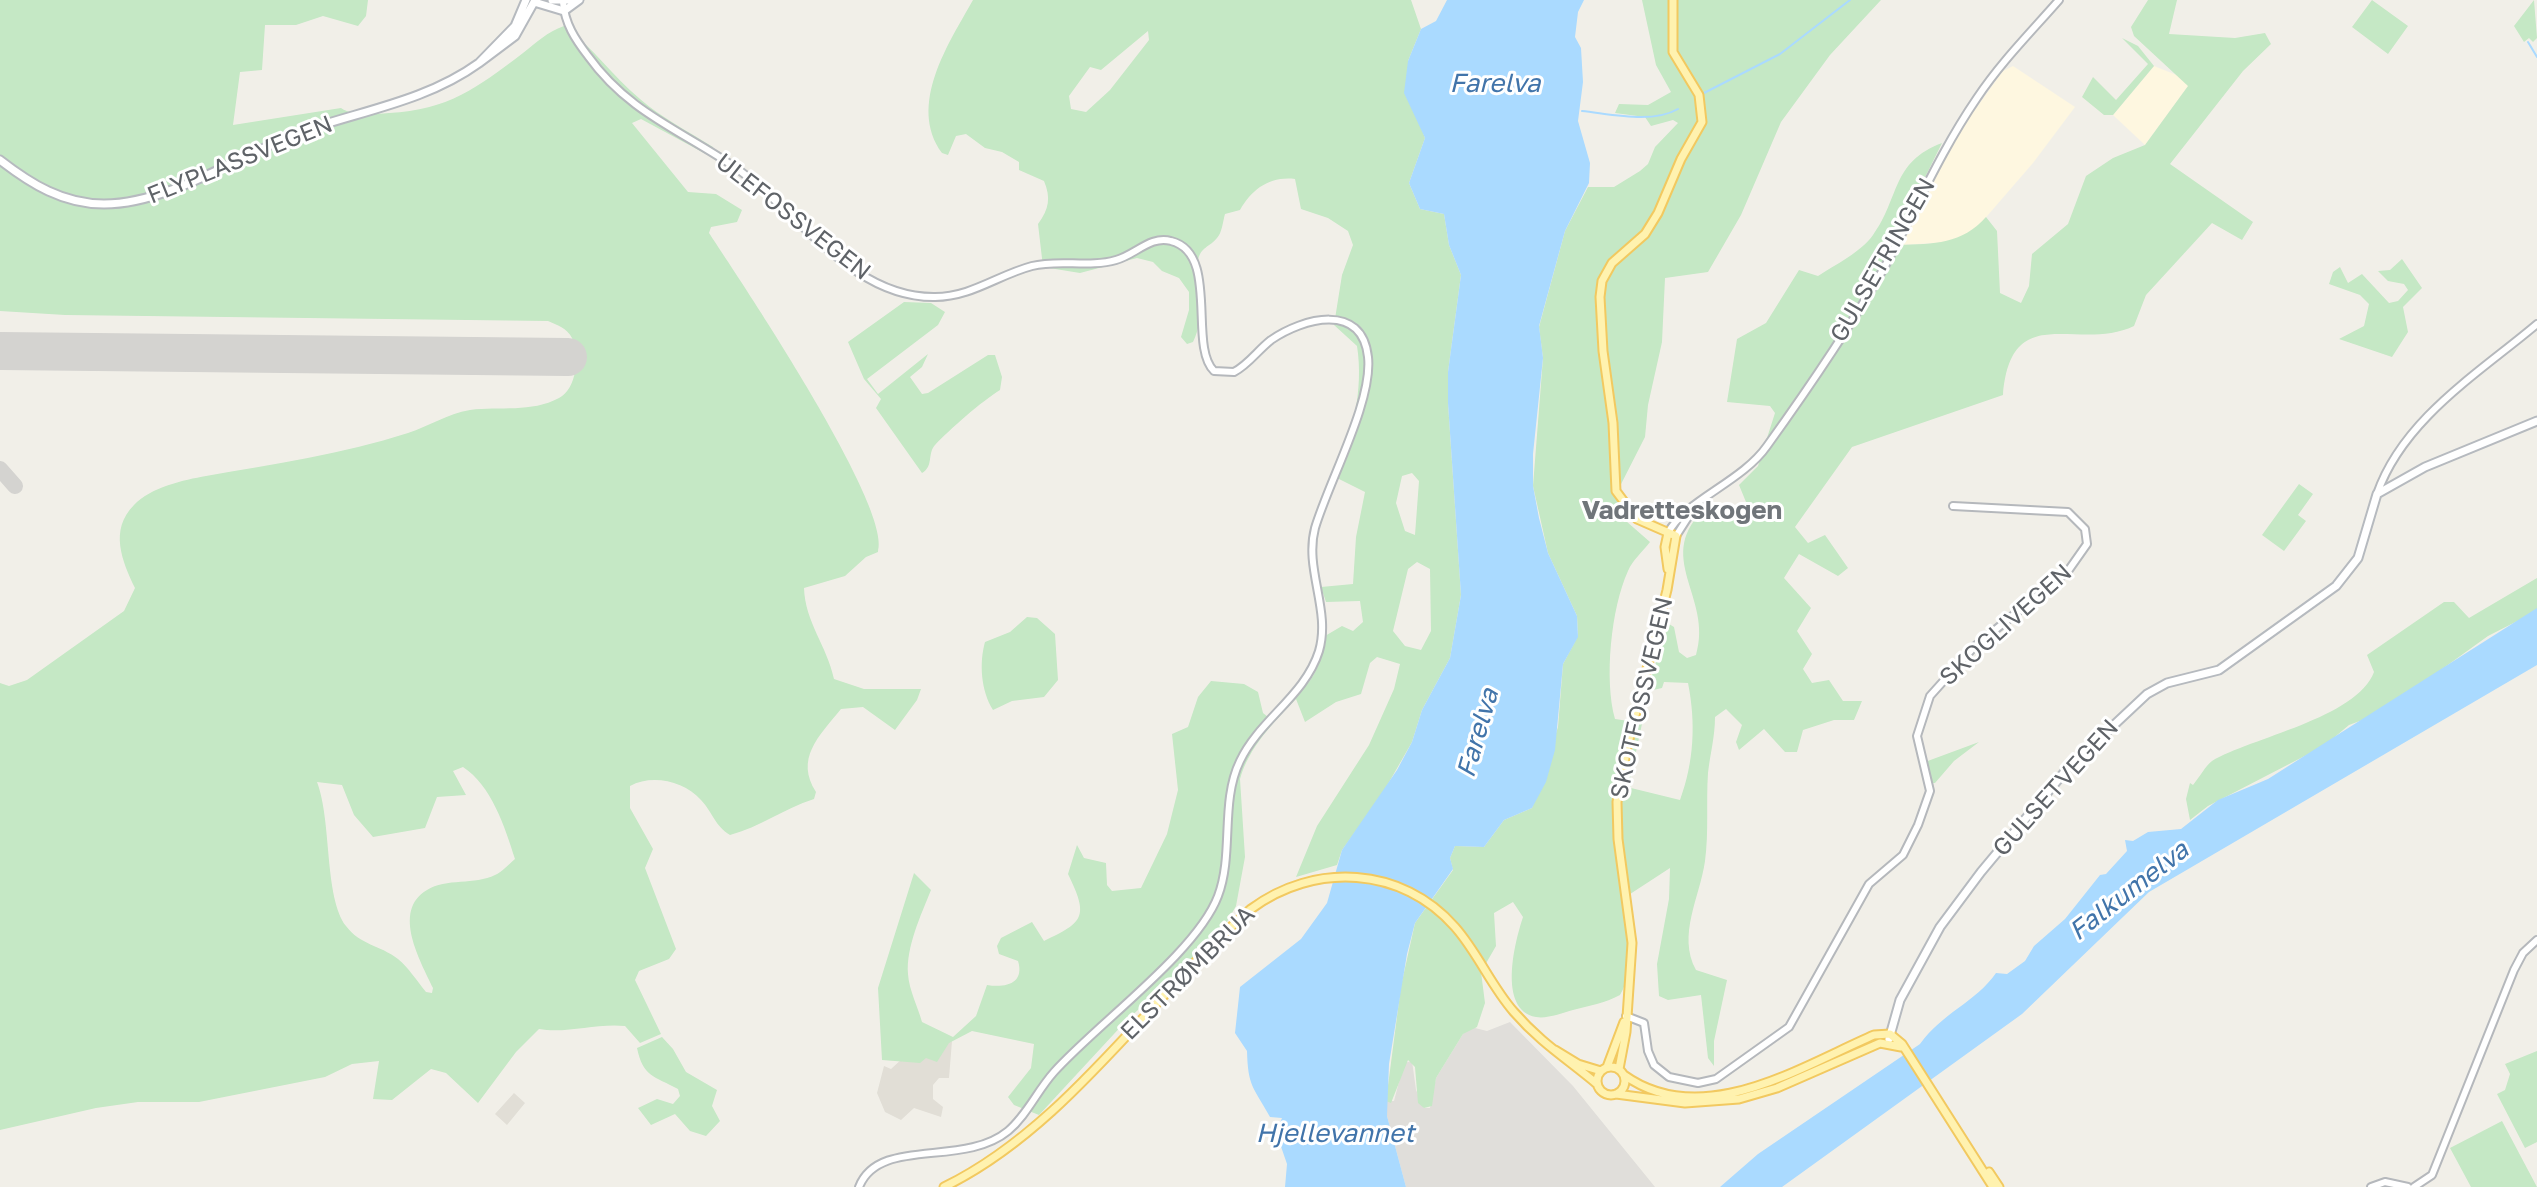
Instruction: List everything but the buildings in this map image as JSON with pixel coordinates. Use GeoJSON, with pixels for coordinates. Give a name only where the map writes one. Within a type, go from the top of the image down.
{"type":"FeatureCollection","features":[{"type":"Feature","properties":{"kind":"main road"},"geometry":{"type":"LineString","coordinates":[[552,0],[566,5]]}},
{"type":"Feature","properties":{"kind":"main road"},"geometry":{"type":"LineString","coordinates":[[531,1],[566,5],[579,0]]}},
{"type":"Feature","properties":{"kind":"main road"},"geometry":{"type":"LineString","coordinates":[[1672,534],[1632,514],[1614,484],[1613,423],[1603,351],[1600,297],[1602,281],[1612,263],[1645,234],[1658,213],[1678,164],[1702,122],[1699,95],[1673,52],[1673,0]]}},
{"type":"Feature","properties":{"kind":"main road","name":"FLYPLASSVEGEN"},"geometry":{"type":"LineString","coordinates":[[0,160],[35,185],[71,200],[102,204],[135,201],[300,133],[427,93],[479,63],[515,26],[531,1]]}},
{"type":"Feature","properties":{"kind":"main road"},"geometry":{"type":"LineString","coordinates":[[2377,494],[2425,467],[2537,421]]}},
{"type":"Feature","properties":{"kind":"main road","name":"GULSETVEGEN"},"geometry":{"type":"LineString","coordinates":[[1889,1038],[1903,994],[1940,927],[1981,872],[2076,760],[2147,694],[2167,683],[2219,670],[2331,590],[2354,567],[2377,494]]}},
{"type":"Feature","properties":{"kind":"main road","name":"SKOTFOSSVEGEN"},"geometry":{"type":"LineString","coordinates":[[1621,1072],[1632,930],[1618,839],[1618,795],[1669,571],[1672,534]]}},
{"type":"Feature","properties":{"kind":"main road","name":"ELSTRØMBRUA"},"geometry":{"type":"LineString","coordinates":[[944,1187],[980,1168],[1023,1136],[1241,918],[1278,892],[1322,878],[1370,878],[1422,898],[1457,929],[1509,1006],[1549,1047],[1597,1084]]}},
{"type":"Feature","properties":{"kind":"main road","name":"SKOTFOSSVEGEN"},"geometry":{"type":"LineString","coordinates":[[1604,1069],[1626,1016]]}},
{"type":"Feature","properties":{"kind":"main road"},"geometry":{"type":"LineString","coordinates":[[1889,1038],[1784,1086],[1739,1099],[1685,1103],[1603,1093],[1597,1084],[1604,1069],[1621,1072],[1644,1088],[1667,1093],[1704,1096],[1732,1093],[1785,1076],[1874,1035],[1898,1039],[1993,1187]]}},
{"type":"Feature","properties":{"kind":"main road","name":"ELSTRØMBRUA"},"geometry":{"type":"LineString","coordinates":[[1549,1047],[1588,1068],[1604,1069]]}},
{"type":"Feature","properties":{"kind":"main road"},"geometry":{"type":"LineString","coordinates":[[1616,1094],[1624,1086],[1621,1072]]}},
{"type":"Feature","properties":{"kind":"main road"},"geometry":{"type":"LineString","coordinates":[[1972,1152],[1999,1187]]}},
{"type":"Feature","properties":{"kind":"street","name":"GULSETRINGEN"},"geometry":{"type":"LineString","coordinates":[[1672,534],[1694,508],[1746,470],[1769,443],[1873,286],[1937,163],[1978,96],[2059,0]]}},
{"type":"Feature","properties":{"kind":"street","name":"ULEFOSSVEGEN"},"geometry":{"type":"LineString","coordinates":[[566,5],[579,45],[625,99],[736,168],[841,260],[893,289],[925,297],[953,296],[1033,266],[1112,261],[1154,241],[1171,240],[1186,252],[1200,284],[1202,349],[1214,371],[1234,372],[1277,337],[1325,318],[1349,322],[1366,346],[1367,388],[1329,484],[1311,546],[1321,619],[1319,650],[1301,685],[1239,763],[1224,875],[1206,921],[1060,1065],[1003,1134],[968,1151],[890,1158],[866,1174],[861,1187]]}},
{"type":"Feature","properties":{"kind":"street","name":"GULSETVEGEN"},"geometry":{"type":"LineString","coordinates":[[2377,494],[2390,463],[2412,432],[2537,324]]}},
{"type":"Feature","properties":{"kind":"street","name":"SKOGLIVEGEN"},"geometry":{"type":"LineString","coordinates":[[1626,1016],[1644,1023],[1650,1056],[1665,1075],[1690,1083],[1716,1079],[1789,1027],[1869,884],[1907,848],[1929,795],[1917,736],[1930,696],[1974,647],[2068,571],[2087,544],[2085,529],[2068,512],[1953,506]]}},
{"type":"Feature","properties":{"kind":"street"},"geometry":{"type":"LineString","coordinates":[[2414,1187],[2432,1175],[2514,970],[2523,953],[2537,940]]}},
{"type":"Feature","properties":{"kind":"street"},"geometry":{"type":"LineString","coordinates":[[2371,1187],[2385,1182],[2408,1187]]}},
{"type":"Feature","properties":{"kind":"shaded area"},"geometry":{"type":"Polygon","coordinates":[[[2013,66],[2075,107],[2033,163],[1975,230],[1954,242],[1899,245],[1964,125],[2003,71],[2013,66]]]}},
{"type":"Feature","properties":{"kind":"shaded area"},"geometry":{"type":"Polygon","coordinates":[[[2154,66],[2179,76],[2189,85],[2145,145],[2113,115],[2154,66]]]}},
{"type":"Feature","properties":{"kind":"shaded area"},"geometry":{"type":"Polygon","coordinates":[[[1510,1022],[1573,1086],[1655,1187],[1406,1187],[1387,1116],[1386,1101],[1394,1101],[1404,1063],[1412,1061],[1416,1090],[1424,1108],[1430,1108],[1436,1078],[1463,1034],[1471,1027],[1487,1031],[1510,1022]]]}},
{"type":"Feature","properties":{"kind":"shaded area"},"geometry":{"type":"Polygon","coordinates":[[[952,1041],[949,1078],[939,1078],[933,1085],[933,1099],[943,1107],[941,1117],[914,1108],[901,1120],[885,1112],[877,1093],[884,1066],[891,1069],[903,1058],[952,1041]]]}},
{"type":"Feature","properties":{"kind":"shaded area"},"geometry":{"type":"Polygon","coordinates":[[[514,1093],[525,1103],[507,1125],[495,1114],[514,1093]]]}},
{"type":"Feature","properties":{"kind":"green space"},"geometry":{"type":"Polygon","coordinates":[[[0,0],[368,0],[366,16],[358,26],[323,16],[296,25],[265,25],[262,70],[240,72],[233,125],[341,108],[352,113],[370,114],[410,111],[445,102],[476,87],[552,31],[564,26],[648,106],[713,147],[717,160],[641,119],[632,123],[688,192],[716,194],[742,210],[737,222],[711,227],[709,233],[811,394],[863,491],[877,528],[878,552],[866,557],[845,576],[804,588],[808,612],[834,679],[864,689],[921,689],[917,700],[895,730],[863,707],[841,709],[817,739],[809,759],[810,780],[816,792],[814,799],[730,835],[721,828],[701,800],[686,788],[658,780],[630,786],[630,808],[653,849],[645,868],[676,949],[669,959],[639,971],[635,980],[661,1034],[640,1043],[625,1026],[539,1029],[516,1052],[478,1103],[446,1073],[431,1069],[392,1100],[373,1099],[379,1061],[352,1064],[325,1077],[199,1102],[138,1102],[96,1108],[0,1130],[0,683],[9,686],[27,680],[124,611],[135,588],[120,546],[126,515],[149,493],[168,485],[358,447],[470,410],[548,403],[565,394],[570,387],[576,362],[570,335],[562,327],[548,321],[65,315],[0,311],[0,0]],[[463,767],[453,771],[466,795],[437,797],[425,828],[373,837],[354,815],[342,785],[317,782],[339,913],[352,932],[398,959],[426,992],[432,993],[433,988],[416,951],[410,923],[416,899],[435,886],[495,875],[515,859],[496,808],[473,775],[463,767]]]}},
{"type":"Feature","properties":{"kind":"green space"},"geometry":{"type":"Polygon","coordinates":[[[973,0],[1411,0],[1421,29],[1408,61],[1417,117],[1425,138],[1409,183],[1420,209],[1444,214],[1449,245],[1461,275],[1448,372],[1448,403],[1461,595],[1450,658],[1422,710],[1412,742],[1380,798],[1342,850],[1337,865],[1296,877],[1317,826],[1369,745],[1394,689],[1400,664],[1377,657],[1370,663],[1361,694],[1336,702],[1305,722],[1296,699],[1256,746],[1240,779],[1245,857],[1236,906],[1220,934],[1126,1021],[1039,1115],[1014,1105],[1008,1097],[1031,1068],[1034,1044],[972,1031],[949,1043],[937,1062],[926,1058],[920,1063],[882,1060],[878,988],[914,873],[931,890],[909,953],[910,986],[922,1022],[953,1037],[976,1016],[987,985],[1007,985],[1019,975],[1018,961],[999,954],[997,946],[1001,938],[1032,922],[1044,941],[1075,923],[1079,916],[1079,900],[1068,874],[1077,845],[1084,858],[1106,863],[1107,885],[1112,891],[1141,888],[1167,834],[1178,790],[1172,734],[1188,727],[1198,697],[1211,681],[1244,684],[1258,692],[1263,713],[1268,717],[1300,692],[1314,675],[1325,636],[1342,626],[1353,631],[1363,622],[1360,601],[1326,602],[1321,587],[1353,584],[1356,537],[1365,492],[1335,477],[1347,446],[1358,396],[1357,346],[1334,325],[1342,275],[1353,245],[1348,231],[1328,218],[1301,209],[1295,179],[1278,180],[1263,186],[1250,196],[1240,210],[1225,214],[1219,236],[1199,256],[1199,322],[1193,342],[1187,344],[1181,337],[1189,310],[1189,292],[1179,278],[1162,271],[1153,262],[1137,258],[1080,273],[1043,267],[1038,224],[1048,203],[1044,181],[1019,170],[1019,162],[1002,152],[985,148],[966,134],[956,136],[948,155],[942,153],[932,134],[930,95],[935,75],[973,0]],[[1148,31],[1101,70],[1090,67],[1069,96],[1071,109],[1086,112],[1110,90],[1149,40],[1148,31]],[[1412,473],[1402,476],[1396,503],[1405,531],[1415,535],[1419,481],[1412,473]],[[1417,562],[1408,569],[1393,631],[1405,646],[1421,650],[1431,631],[1430,569],[1417,562]]]}},
{"type":"Feature","properties":{"kind":"green space"},"geometry":{"type":"Polygon","coordinates":[[[1642,0],[1881,0],[1830,55],[1781,122],[1741,215],[1708,272],[1665,278],[1662,342],[1648,405],[1645,437],[1616,494],[1628,509],[1626,521],[1650,542],[1630,567],[1617,604],[1610,665],[1615,719],[1636,722],[1669,624],[1674,627],[1679,652],[1687,658],[1696,655],[1699,634],[1697,614],[1687,578],[1684,543],[1691,525],[1707,507],[1722,521],[1733,516],[1746,502],[1739,485],[1758,466],[1775,413],[1770,406],[1727,402],[1737,339],[1766,323],[1799,270],[1818,276],[1868,241],[1882,221],[1898,182],[1914,160],[1942,143],[1894,240],[1899,245],[1947,241],[1967,233],[1986,217],[1997,231],[2000,293],[2021,303],[2029,286],[2032,254],[2068,224],[2086,176],[2113,158],[2145,145],[2188,86],[2134,36],[2131,27],[2148,0],[2177,0],[2169,34],[2235,38],[2265,33],[2271,44],[2243,71],[2170,164],[2253,222],[2242,240],[2212,223],[2146,295],[2134,326],[2113,333],[2050,334],[2033,338],[2019,347],[2009,365],[2003,395],[1852,447],[1795,527],[1808,543],[1825,535],[1848,568],[1838,576],[1799,554],[1784,578],[1811,608],[1797,631],[1812,654],[1803,669],[1812,683],[1829,680],[1843,701],[1862,701],[1854,720],[1834,720],[1803,730],[1797,752],[1785,752],[1764,729],[1739,750],[1736,742],[1742,725],[1726,709],[1715,717],[1708,773],[1705,861],[1689,930],[1691,957],[1696,970],[1727,980],[1714,1041],[1714,1066],[1708,1058],[1701,995],[1668,1000],[1659,996],[1657,964],[1669,899],[1670,868],[1624,898],[1629,961],[1620,995],[1554,1015],[1536,1017],[1524,1012],[1516,1002],[1513,957],[1523,917],[1513,902],[1494,913],[1496,946],[1481,972],[1485,1003],[1477,1027],[1463,1034],[1436,1078],[1432,1106],[1424,1108],[1418,1103],[1415,1067],[1408,1060],[1391,1103],[1386,1101],[1401,986],[1415,923],[1453,870],[1450,858],[1455,846],[1484,847],[1504,820],[1532,808],[1558,727],[1563,664],[1578,636],[1577,616],[1548,553],[1533,486],[1543,358],[1539,327],[1565,231],[1588,187],[1614,187],[1640,171],[1648,164],[1655,147],[1678,123],[1673,120],[1651,126],[1645,117],[1615,113],[1619,104],[1648,105],[1671,92],[1656,65],[1642,0]],[[1664,682],[1662,688],[1649,691],[1630,780],[1631,788],[1680,800],[1692,742],[1688,683],[1664,682]]]}},
{"type":"Feature","properties":{"kind":"green space"},"geometry":{"type":"Polygon","coordinates":[[[2372,0],[2408,26],[2388,54],[2352,27],[2372,0]]]}},
{"type":"Feature","properties":{"kind":"green space"},"geometry":{"type":"Polygon","coordinates":[[[2534,0],[2537,38],[2533,42],[2529,38],[2524,42],[2514,26],[2534,0]]]}},
{"type":"Feature","properties":{"kind":"green space"},"geometry":{"type":"Polygon","coordinates":[[[2122,38],[2138,46],[2154,66],[2113,115],[2104,115],[2082,97],[2093,77],[2116,100],[2148,64],[2122,38]]]}},
{"type":"Feature","properties":{"kind":"green space"},"geometry":{"type":"Polygon","coordinates":[[[2402,259],[2422,288],[2403,307],[2408,332],[2392,357],[2339,339],[2364,326],[2369,304],[2360,295],[2329,284],[2333,272],[2340,267],[2348,283],[2362,274],[2389,303],[2398,301],[2408,290],[2404,284],[2388,281],[2378,271],[2390,270],[2402,259]]]}},
{"type":"Feature","properties":{"kind":"green space"},"geometry":{"type":"Polygon","coordinates":[[[904,302],[931,303],[945,312],[938,325],[867,379],[878,394],[928,354],[922,367],[910,377],[922,394],[988,355],[995,355],[1002,377],[1000,390],[935,445],[928,467],[922,473],[876,408],[881,399],[864,379],[848,342],[904,302]]]}},
{"type":"Feature","properties":{"kind":"green space"},"geometry":{"type":"Polygon","coordinates":[[[2299,484],[2313,494],[2298,515],[2306,521],[2284,551],[2262,535],[2299,484]]]}},
{"type":"Feature","properties":{"kind":"green space"},"geometry":{"type":"Polygon","coordinates":[[[2537,578],[2537,611],[2488,636],[2381,713],[2349,725],[2324,746],[2208,806],[2190,820],[2186,799],[2190,783],[2193,785],[2212,761],[2301,725],[2347,702],[2364,688],[2374,672],[2367,655],[2444,602],[2454,602],[2469,618],[2537,578]]]}},
{"type":"Feature","properties":{"kind":"green space"},"geometry":{"type":"Polygon","coordinates":[[[1027,617],[1037,618],[1055,634],[1058,680],[1044,697],[1012,701],[993,710],[982,677],[985,642],[1010,632],[1027,617]]]}},
{"type":"Feature","properties":{"kind":"green space"},"geometry":{"type":"Polygon","coordinates":[[[1979,742],[1954,761],[1932,783],[1925,762],[1979,742]]]}},
{"type":"Feature","properties":{"kind":"green space"},"geometry":{"type":"Polygon","coordinates":[[[662,1037],[686,1072],[717,1090],[712,1106],[720,1121],[706,1136],[690,1131],[675,1114],[651,1125],[638,1108],[657,1099],[673,1104],[680,1096],[678,1089],[646,1070],[640,1058],[637,1048],[662,1037]]]}},
{"type":"Feature","properties":{"kind":"green space"},"geometry":{"type":"Polygon","coordinates":[[[2537,1051],[2537,1142],[2525,1148],[2497,1094],[2505,1090],[2510,1074],[2505,1064],[2537,1051]]]}},
{"type":"Feature","properties":{"kind":"green space"},"geometry":{"type":"Polygon","coordinates":[[[2502,1121],[2537,1187],[2471,1187],[2450,1148],[2502,1121]]]}},
{"type":"Feature","properties":{"kind":"water","name":"Farelva"},"geometry":{"type":"Polygon","coordinates":[[[1447,0],[1584,0],[1578,12],[1575,37],[1581,48],[1583,82],[1578,121],[1590,163],[1589,183],[1565,231],[1539,326],[1543,358],[1533,454],[1533,486],[1539,518],[1548,553],[1577,616],[1578,637],[1563,664],[1555,750],[1546,782],[1532,808],[1504,820],[1484,847],[1455,846],[1450,858],[1453,869],[1415,923],[1389,1064],[1387,1116],[1406,1187],[1285,1187],[1287,1164],[1276,1132],[1282,1118],[1270,1117],[1256,1092],[1250,1080],[1247,1051],[1235,1033],[1240,987],[1301,939],[1327,903],[1342,850],[1397,770],[1412,742],[1422,710],[1450,658],[1461,595],[1448,372],[1461,275],[1449,245],[1444,214],[1420,209],[1409,183],[1425,138],[1404,93],[1408,61],[1421,29],[1436,21],[1447,0]]]}},
{"type":"Feature","properties":{"kind":"water","name":"Falkumelva"},"geometry":{"type":"Polygon","coordinates":[[[2537,608],[2537,665],[2149,892],[2022,1014],[1782,1187],[1720,1187],[1758,1154],[1920,1044],[1996,973],[2007,974],[2025,961],[2034,946],[2065,919],[2100,875],[2106,874],[2127,851],[2125,840],[2133,841],[2148,832],[2181,829],[2218,800],[2268,779],[2537,608]]]}},
{"type":"Feature","properties":{"kind":"waterway"},"geometry":{"type":"LineString","coordinates":[[1704,93],[1780,54],[1850,0]]}},
{"type":"Feature","properties":{"kind":"waterway"},"geometry":{"type":"LineString","coordinates":[[2528,42],[2537,57]]}},
{"type":"Feature","properties":{"kind":"waterway"},"geometry":{"type":"LineString","coordinates":[[1582,111],[1644,117],[1668,114],[1678,109]]}},
{"type":"Feature","properties":{"kind":"taxiway"},"geometry":{"type":"LineString","coordinates":[[511,357],[523,363],[556,364],[562,355],[553,347],[538,357]]}},
{"type":"Feature","properties":{"kind":"taxiway"},"geometry":{"type":"LineString","coordinates":[[0,352],[7,351]]}},
{"type":"Feature","properties":{"kind":"taxiway"},"geometry":{"type":"LineString","coordinates":[[0,469],[15,486]]}},
{"type":"Feature","properties":{"kind":"runway"},"geometry":{"type":"LineString","coordinates":[[0,351],[568,357]]}},
{"type":"Feature","properties":{"kind":"district","name":"Vadretteskogen"},"geometry":{"type":"Point","coordinates":[1682,511]}},
{"type":"Feature","properties":{"kind":"water label","name":"Hjellevannet"},"geometry":{"type":"Point","coordinates":[1335,1134]}}]}
